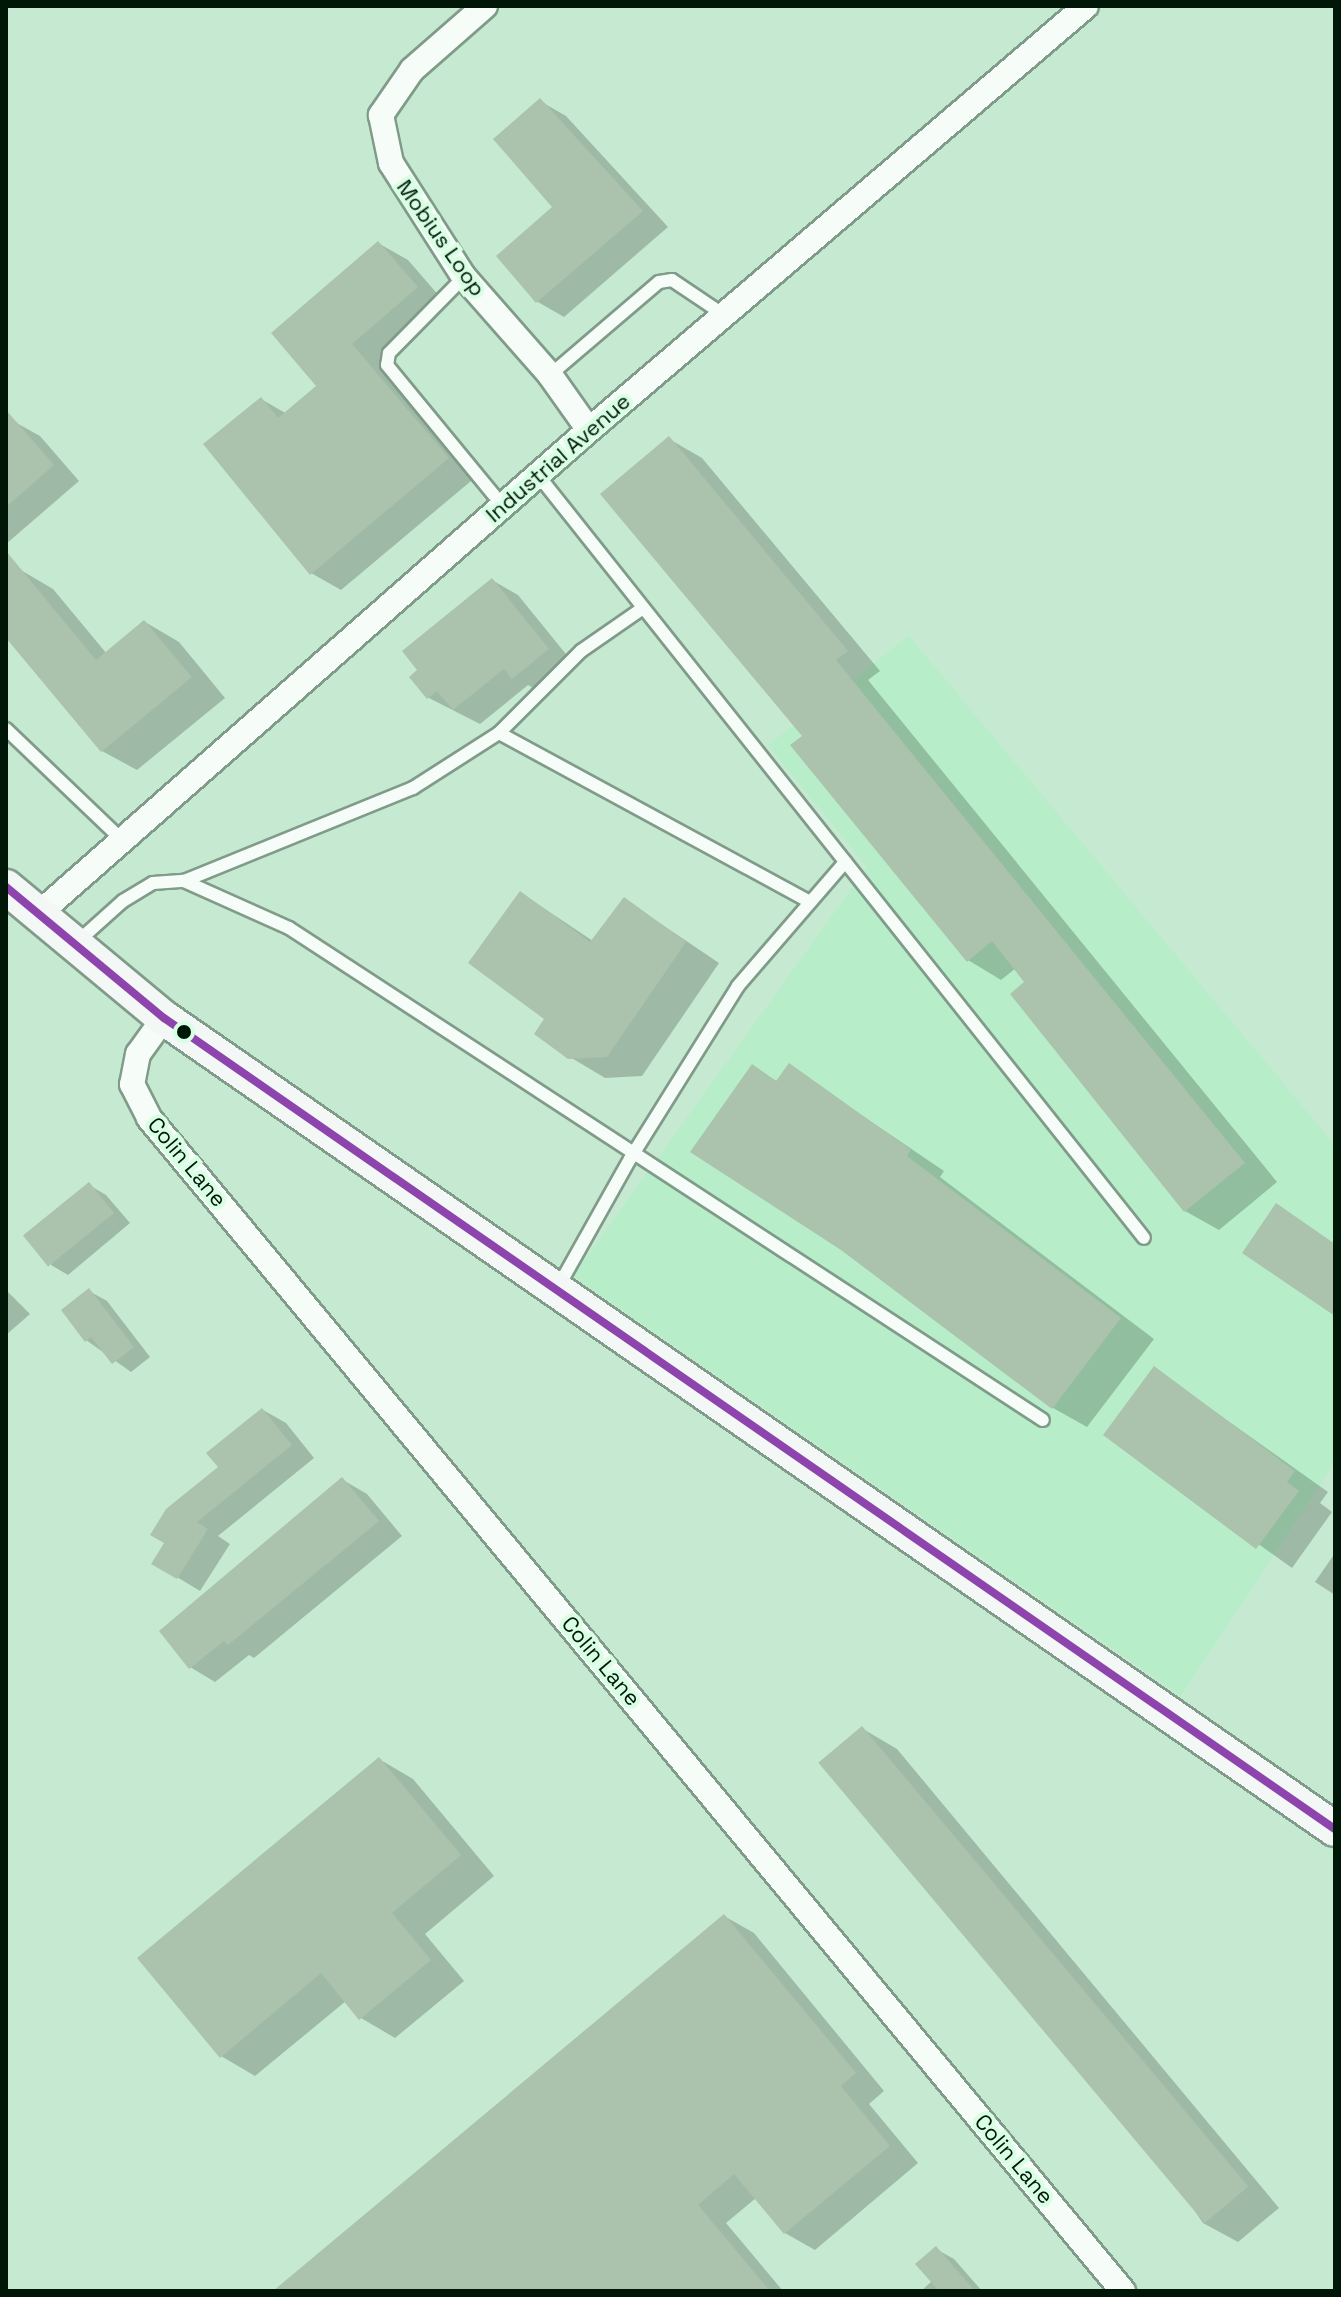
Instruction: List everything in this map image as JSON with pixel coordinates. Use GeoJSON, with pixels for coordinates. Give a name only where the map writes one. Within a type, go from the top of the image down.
{"type":"FeatureCollection","features":[{"type":"Feature","properties":{"kind":"street","name":"Mobius Loop"},"geometry":{"type":"LineString","coordinates":[[485,6],[412,70],[381,115],[391,163],[464,277],[550,375],[589,430]]}},
{"type":"Feature","properties":{"kind":"street","name":"Industrial Avenue"},"geometry":{"type":"LineString","coordinates":[[36,916],[589,430],[1086,6]]}},
{"type":"Feature","properties":{"kind":"street"},"geometry":{"type":"LineString","coordinates":[[6,887],[36,916],[164,1018],[1335,1829]]}},
{"type":"Feature","properties":{"kind":"street","name":"Colin Lane"},"geometry":{"type":"LineString","coordinates":[[164,1018],[138,1054],[132,1084],[149,1118],[1123,2291]]}},
{"type":"Feature","properties":{"kind":"lane"},"geometry":{"type":"LineString","coordinates":[[464,277],[389,353],[387,365],[503,506]]}},
{"type":"Feature","properties":{"kind":"lane"},"geometry":{"type":"LineString","coordinates":[[550,375],[659,282],[672,280],[724,315]]}},
{"type":"Feature","properties":{"kind":"lane"},"geometry":{"type":"LineString","coordinates":[[538,475],[1144,1238]]}},
{"type":"Feature","properties":{"kind":"lane"},"geometry":{"type":"LineString","coordinates":[[73,946],[123,901],[153,883],[184,881],[413,788],[499,733],[581,651],[643,608]]}},
{"type":"Feature","properties":{"kind":"lane"},"geometry":{"type":"LineString","coordinates":[[6,729],[122,840]]}},
{"type":"Feature","properties":{"kind":"lane"},"geometry":{"type":"LineString","coordinates":[[499,733],[810,902]]}},
{"type":"Feature","properties":{"kind":"lane"},"geometry":{"type":"LineString","coordinates":[[557,1290],[634,1153],[738,986],[845,862]]}},
{"type":"Feature","properties":{"kind":"lane"},"geometry":{"type":"LineString","coordinates":[[184,881],[289,928],[1043,1420]]}},
{"type":"Feature","properties":{"kind":"shaded area"},"geometry":{"type":"Polygon","coordinates":[[[909,636],[1335,1145],[1335,1462],[1181,1696],[573,1276],[867,867],[768,745],[909,636]]]}},
{"type":"Feature","properties":{"kind":"building"},"geometry":{"type":"Polygon","coordinates":[[[540,98],[643,211],[536,303],[496,256],[552,207],[493,139],[540,98]]]}},
{"type":"Feature","properties":{"kind":"building"},"geometry":{"type":"Polygon","coordinates":[[[378,241],[418,287],[352,344],[449,458],[310,575],[203,444],[261,397],[278,418],[316,386],[271,333],[378,241]]]}},
{"type":"Feature","properties":{"kind":"building"},"geometry":{"type":"Polygon","coordinates":[[[6,410],[54,465],[6,507],[6,410]]]}},
{"type":"Feature","properties":{"kind":"building"},"geometry":{"type":"Polygon","coordinates":[[[669,436],[848,651],[836,660],[1245,1163],[1184,1212],[1010,994],[1024,982],[992,941],[967,962],[790,745],[802,736],[600,494],[669,436]]]}},
{"type":"Feature","properties":{"kind":"building"},"geometry":{"type":"Polygon","coordinates":[[[6,551],[96,660],[144,620],[192,677],[101,752],[6,638],[6,551]]]}},
{"type":"Feature","properties":{"kind":"building"},"geometry":{"type":"Polygon","coordinates":[[[492,578],[549,649],[512,679],[504,669],[453,710],[437,691],[427,699],[409,677],[417,670],[402,651],[492,578]]]}},
{"type":"Feature","properties":{"kind":"building"},"geometry":{"type":"Polygon","coordinates":[[[520,891],[590,942],[624,897],[686,942],[607,1057],[568,1059],[534,1034],[544,1019],[468,963],[520,891]]]}},
{"type":"Feature","properties":{"kind":"building"},"geometry":{"type":"Polygon","coordinates":[[[789,1063],[911,1150],[907,1156],[1121,1318],[1052,1409],[841,1250],[690,1152],[752,1064],[776,1081],[789,1063]]]}},
{"type":"Feature","properties":{"kind":"building"},"geometry":{"type":"Polygon","coordinates":[[[89,1182],[114,1213],[48,1267],[23,1235],[89,1182]]]}},
{"type":"Feature","properties":{"kind":"building"},"geometry":{"type":"Polygon","coordinates":[[[1276,1203],[1335,1244],[1335,1316],[1242,1253],[1276,1203]]]}},
{"type":"Feature","properties":{"kind":"building"},"geometry":{"type":"Polygon","coordinates":[[[89,1288],[134,1347],[112,1364],[91,1337],[85,1342],[61,1310],[89,1288]]]}},
{"type":"Feature","properties":{"kind":"building"},"geometry":{"type":"Polygon","coordinates":[[[1154,1366],[1295,1471],[1287,1482],[1299,1491],[1256,1549],[1103,1435],[1154,1366]]]}},
{"type":"Feature","properties":{"kind":"building"},"geometry":{"type":"Polygon","coordinates":[[[262,1408],[292,1445],[197,1522],[208,1529],[177,1579],[151,1564],[164,1543],[150,1535],[166,1509],[218,1467],[206,1453],[262,1408]]]}},
{"type":"Feature","properties":{"kind":"building"},"geometry":{"type":"Polygon","coordinates":[[[342,1477],[379,1521],[228,1645],[224,1641],[189,1669],[159,1631],[342,1477]]]}},
{"type":"Feature","properties":{"kind":"building"},"geometry":{"type":"Polygon","coordinates":[[[862,1726],[1248,2186],[1205,2223],[818,1763],[862,1726]]]}},
{"type":"Feature","properties":{"kind":"building"},"geometry":{"type":"Polygon","coordinates":[[[379,1757],[461,1855],[392,1913],[431,1960],[359,2020],[321,1973],[220,2058],[137,1958],[379,1757]]]}},
{"type":"Feature","properties":{"kind":"building"},"geometry":{"type":"Polygon","coordinates":[[[724,1914],[856,2073],[841,2086],[890,2146],[784,2234],[734,2174],[698,2205],[770,2291],[273,2291],[724,1914]]]}},
{"type":"Feature","properties":{"kind":"building"},"geometry":{"type":"Polygon","coordinates":[[[936,2246],[975,2291],[939,2291],[915,2264],[936,2246]]]}},
{"type":"Feature","properties":{"kind":"transit line"},"geometry":{"type":"LineString","coordinates":[[6,887],[164,1018],[1335,1829]]}}]}
